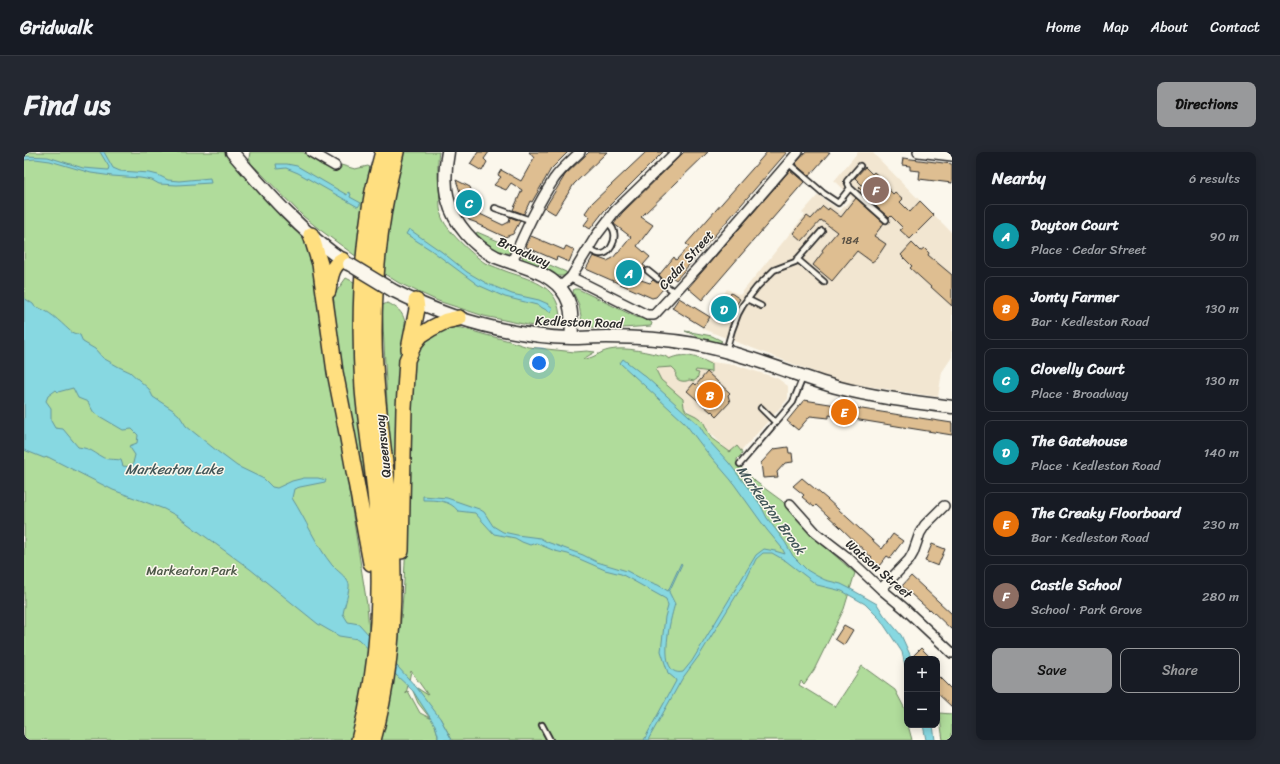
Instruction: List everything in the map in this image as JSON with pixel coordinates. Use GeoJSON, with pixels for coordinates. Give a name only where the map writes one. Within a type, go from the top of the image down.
{"type":"FeatureCollection","features":[{"type":"Feature","properties":{"kind":"highway","name":"Queensway"},"geometry":{"type":"LineString","coordinates":[[373,740],[387,679],[390,648],[386,603],[378,547],[376,502],[363,390],[361,329],[362,288],[366,241],[372,195],[383,152]]}},
{"type":"Feature","properties":{"kind":"highway","name":"Queensway"},"geometry":{"type":"LineString","coordinates":[[359,740],[366,715],[375,668],[378,634],[386,603],[391,522],[376,371],[374,301],[378,244],[388,185],[396,152]]}},
{"type":"Feature","properties":{"kind":"highway"},"geometry":{"type":"LineString","coordinates":[[311,235],[320,264],[335,372],[386,603]]}},
{"type":"Feature","properties":{"kind":"highway"},"geometry":{"type":"LineString","coordinates":[[326,306],[331,274],[334,267],[346,262]]}},
{"type":"Feature","properties":{"kind":"highway"},"geometry":{"type":"LineString","coordinates":[[386,603],[401,556],[404,408],[407,360],[416,314],[416,301]]}},
{"type":"Feature","properties":{"kind":"highway"},"geometry":{"type":"LineString","coordinates":[[407,360],[414,344],[421,335],[446,321],[459,318]]}},
{"type":"Feature","properties":{"kind":"street","name":"Kedleston Road"},"geometry":{"type":"LineString","coordinates":[[232,152],[274,200],[311,235],[346,262],[392,290],[459,318],[515,332],[543,336],[572,338],[614,337],[664,340],[693,344],[726,351],[837,387],[863,393],[952,407]]}},
{"type":"Feature","properties":{"kind":"street"},"geometry":{"type":"LineString","coordinates":[[311,152],[334,166]]}},
{"type":"Feature","properties":{"kind":"street","name":"Broadway"},"geometry":{"type":"LineString","coordinates":[[448,152],[446,180],[448,200],[461,227],[479,246],[496,256],[549,278],[560,287],[567,297],[570,309],[572,338]]}},
{"type":"Feature","properties":{"kind":"street"},"geometry":{"type":"LineString","coordinates":[[512,262],[530,220],[555,178],[565,165],[580,152]]}},
{"type":"Feature","properties":{"kind":"street"},"geometry":{"type":"LineString","coordinates":[[560,287],[571,277],[606,221],[619,206],[676,152]]}},
{"type":"Feature","properties":{"kind":"street","name":"Cedar Street"},"geometry":{"type":"LineString","coordinates":[[571,277],[647,315],[654,315],[701,264],[798,152]]}},
{"type":"Feature","properties":{"kind":"street"},"geometry":{"type":"LineString","coordinates":[[918,152],[952,156]]}},
{"type":"Feature","properties":{"kind":"street","name":"Watson Street"},"geometry":{"type":"LineString","coordinates":[[790,504],[816,533],[847,557],[952,653]]}},
{"type":"Feature","properties":{"kind":"street"},"geometry":{"type":"LineString","coordinates":[[881,589],[909,560],[914,553],[920,533],[944,506]]}},
{"type":"Feature","properties":{"kind":"lane"},"geometry":{"type":"LineString","coordinates":[[788,163],[823,193],[838,203],[850,188]]}},
{"type":"Feature","properties":{"kind":"lane"},"geometry":{"type":"LineString","coordinates":[[860,166],[847,181],[850,188],[886,220]]}},
{"type":"Feature","properties":{"kind":"lane"},"geometry":{"type":"LineString","coordinates":[[495,208],[530,220]]}},
{"type":"Feature","properties":{"kind":"lane"},"geometry":{"type":"LineString","coordinates":[[588,249],[598,254],[603,254],[611,247],[615,238],[611,226],[606,221]]}},
{"type":"Feature","properties":{"kind":"lane"},"geometry":{"type":"LineString","coordinates":[[726,351],[738,314],[747,300],[774,270],[795,262],[822,231]]}},
{"type":"Feature","properties":{"kind":"lane"},"geometry":{"type":"LineString","coordinates":[[797,259],[824,282]]}},
{"type":"Feature","properties":{"kind":"lane"},"geometry":{"type":"LineString","coordinates":[[648,271],[658,279]]}},
{"type":"Feature","properties":{"kind":"lane"},"geometry":{"type":"LineString","coordinates":[[666,286],[675,292]]}},
{"type":"Feature","properties":{"kind":"lane"},"geometry":{"type":"LineString","coordinates":[[747,300],[761,306]]}},
{"type":"Feature","properties":{"kind":"lane"},"geometry":{"type":"LineString","coordinates":[[740,464],[793,402],[803,376]]}},
{"type":"Feature","properties":{"kind":"lane"},"geometry":{"type":"LineString","coordinates":[[761,408],[775,422]]}},
{"type":"Feature","properties":{"kind":"lane"},"geometry":{"type":"LineString","coordinates":[[542,725],[550,740]]}},
{"type":"Feature","properties":{"kind":"shaded area"},"geometry":{"type":"Polygon","coordinates":[[[858,152],[872,152],[952,233],[952,357],[942,372],[938,397],[840,382],[703,329],[727,289],[740,295],[805,215],[802,213],[818,195],[840,211],[852,198],[834,181],[858,152]]]}},
{"type":"Feature","properties":{"kind":"shaded area"},"geometry":{"type":"Polygon","coordinates":[[[631,352],[735,365],[777,378],[788,386],[788,399],[735,458],[631,352]]]}},
{"type":"Feature","properties":{"kind":"green space","name":"Markeaton Park"},"geometry":{"type":"Polygon","coordinates":[[[24,152],[224,152],[271,206],[299,234],[314,254],[327,350],[367,605],[369,630],[360,710],[352,740],[24,740],[24,152]]]}},
{"type":"Feature","properties":{"kind":"green space"},"geometry":{"type":"Polygon","coordinates":[[[250,152],[303,152],[321,165],[336,171],[341,168],[341,165],[355,169],[368,166],[372,169],[357,257],[303,216],[251,163],[249,158],[250,152]]]}},
{"type":"Feature","properties":{"kind":"green space"},"geometry":{"type":"Polygon","coordinates":[[[403,152],[439,152],[438,169],[440,212],[448,228],[466,248],[485,263],[536,282],[544,287],[556,300],[560,320],[554,325],[545,327],[484,316],[438,301],[399,283],[383,273],[392,197],[403,152]]]}},
{"type":"Feature","properties":{"kind":"green space"},"geometry":{"type":"Polygon","coordinates":[[[477,232],[512,247],[512,252],[497,252],[475,236],[477,232]]]}},
{"type":"Feature","properties":{"kind":"green space"},"geometry":{"type":"Polygon","coordinates":[[[522,253],[566,272],[567,274],[565,276],[557,276],[546,269],[523,259],[522,253]]]}},
{"type":"Feature","properties":{"kind":"green space"},"geometry":{"type":"Polygon","coordinates":[[[346,278],[356,283],[353,320],[355,358],[368,493],[364,493],[341,373],[332,312],[333,299],[346,278]]]}},
{"type":"Feature","properties":{"kind":"green space"},"geometry":{"type":"Polygon","coordinates":[[[574,289],[578,289],[636,317],[648,320],[652,323],[651,326],[623,328],[586,327],[582,322],[579,305],[573,292],[574,289]]]}},
{"type":"Feature","properties":{"kind":"green space"},"geometry":{"type":"Polygon","coordinates":[[[388,303],[397,308],[404,317],[406,331],[397,496],[394,496],[388,421],[382,305],[388,303]]]}},
{"type":"Feature","properties":{"kind":"green space"},"geometry":{"type":"Polygon","coordinates":[[[451,327],[462,328],[528,347],[575,352],[595,352],[583,359],[590,358],[609,350],[623,349],[637,350],[665,356],[669,359],[680,356],[690,356],[711,364],[711,372],[696,370],[695,372],[699,373],[697,379],[694,381],[678,380],[676,371],[672,367],[658,368],[656,370],[661,380],[683,399],[686,411],[703,421],[711,438],[730,452],[737,446],[742,454],[737,459],[737,463],[756,482],[782,501],[823,545],[855,573],[844,609],[814,670],[804,684],[801,681],[799,685],[835,707],[862,666],[895,690],[904,707],[904,728],[909,728],[912,740],[452,740],[440,718],[435,725],[438,740],[379,740],[397,653],[403,595],[411,364],[419,343],[451,327]],[[411,671],[406,694],[408,691],[420,713],[430,718],[418,703],[413,691],[417,688],[428,695],[411,671]]]}},
{"type":"Feature","properties":{"kind":"green space"},"geometry":{"type":"Polygon","coordinates":[[[685,331],[712,336],[722,341],[719,343],[708,341],[685,331]]]}},
{"type":"Feature","properties":{"kind":"green space"},"geometry":{"type":"Polygon","coordinates":[[[940,713],[952,714],[952,740],[943,740],[940,713]]]}},
{"type":"Feature","properties":{"kind":"water"},"geometry":{"type":"Polygon","coordinates":[[[100,152],[104,152],[113,168],[120,171],[150,173],[168,180],[179,181],[210,178],[211,183],[177,185],[159,184],[152,180],[140,178],[91,173],[50,161],[35,159],[24,160],[24,156],[48,157],[83,168],[108,170],[109,167],[100,152]]]}},
{"type":"Feature","properties":{"kind":"water"},"geometry":{"type":"Polygon","coordinates":[[[276,164],[297,166],[347,195],[348,192],[351,194],[350,197],[361,203],[358,207],[298,173],[286,168],[277,169],[276,164]]]}},
{"type":"Feature","properties":{"kind":"water"},"geometry":{"type":"Polygon","coordinates":[[[409,229],[467,272],[486,283],[512,294],[539,300],[553,308],[550,312],[537,305],[505,297],[478,285],[431,250],[406,234],[409,229]]]}},
{"type":"Feature","properties":{"kind":"water","name":"Markeaton Lake"},"geometry":{"type":"Polygon","coordinates":[[[24,298],[35,307],[40,308],[54,316],[71,332],[80,335],[83,342],[95,349],[103,358],[130,372],[149,389],[153,397],[179,415],[186,426],[237,466],[264,479],[272,487],[277,488],[292,481],[304,478],[318,478],[326,480],[325,482],[294,489],[292,498],[326,557],[346,578],[349,584],[343,614],[348,622],[359,624],[417,688],[440,718],[452,740],[438,740],[435,725],[413,691],[358,639],[339,636],[318,624],[250,569],[177,516],[164,509],[113,490],[48,457],[44,458],[24,450],[24,298]],[[73,388],[58,392],[56,390],[48,396],[46,401],[51,408],[51,421],[55,428],[63,429],[78,447],[89,449],[106,459],[121,460],[123,466],[132,467],[135,455],[129,446],[137,443],[138,435],[132,429],[123,430],[94,413],[88,402],[78,398],[73,388]]]}},
{"type":"Feature","properties":{"kind":"water"},"geometry":{"type":"Polygon","coordinates":[[[623,359],[646,377],[699,425],[709,441],[729,463],[760,504],[767,518],[785,542],[793,556],[807,570],[817,576],[825,580],[841,584],[877,604],[901,635],[911,656],[904,656],[904,661],[902,652],[880,619],[865,604],[842,591],[817,585],[786,561],[772,553],[763,553],[756,559],[747,578],[701,653],[682,679],[648,740],[644,740],[676,681],[668,673],[661,651],[665,617],[668,606],[666,599],[621,574],[605,570],[568,554],[555,551],[536,543],[530,545],[515,538],[494,534],[475,513],[458,511],[455,507],[442,501],[423,500],[423,496],[447,498],[479,509],[484,512],[493,526],[503,532],[540,538],[597,562],[627,571],[668,591],[681,563],[682,564],[669,592],[675,604],[668,632],[667,656],[669,666],[674,671],[683,672],[692,661],[756,555],[764,549],[785,554],[731,480],[684,422],[620,363],[623,359]]]}},
{"type":"Feature","properties":{"kind":"water"},"geometry":{"type":"Polygon","coordinates":[[[924,728],[933,728],[935,740],[926,740],[924,728]]]}},
{"type":"Feature","properties":{"kind":"building"},"geometry":{"type":"Polygon","coordinates":[[[478,152],[489,152],[484,159],[487,162],[482,171],[470,164],[478,152]]]}},
{"type":"Feature","properties":{"kind":"building"},"geometry":{"type":"Polygon","coordinates":[[[529,152],[568,152],[551,169],[532,202],[530,201],[524,214],[513,210],[522,190],[511,183],[506,190],[494,185],[501,177],[498,175],[501,170],[521,181],[534,158],[529,152]]]}},
{"type":"Feature","properties":{"kind":"building"},"geometry":{"type":"Polygon","coordinates":[[[589,152],[607,152],[574,184],[555,214],[545,208],[565,175],[589,152]]]}},
{"type":"Feature","properties":{"kind":"building"},"geometry":{"type":"Polygon","coordinates":[[[646,152],[663,152],[604,211],[590,229],[584,225],[590,217],[585,213],[592,203],[646,152]]]}},
{"type":"Feature","properties":{"kind":"building"},"geometry":{"type":"Polygon","coordinates":[[[684,152],[708,152],[641,217],[653,225],[637,246],[650,257],[643,265],[646,267],[635,278],[650,283],[653,280],[657,283],[661,282],[662,278],[659,275],[674,257],[676,260],[689,246],[686,244],[767,152],[787,152],[676,280],[672,277],[668,283],[663,284],[663,289],[656,297],[652,298],[586,269],[593,256],[607,261],[618,253],[631,237],[614,224],[622,213],[684,152]]]}},
{"type":"Feature","properties":{"kind":"building"},"geometry":{"type":"Polygon","coordinates":[[[806,152],[830,152],[809,176],[795,164],[806,152]]]}},
{"type":"Feature","properties":{"kind":"building"},"geometry":{"type":"Polygon","coordinates":[[[903,158],[952,164],[952,183],[919,179],[920,171],[910,170],[910,166],[902,165],[903,158]]]}},
{"type":"Feature","properties":{"kind":"building"},"geometry":{"type":"Polygon","coordinates":[[[865,167],[872,174],[874,172],[882,179],[881,181],[893,194],[895,192],[903,199],[900,202],[910,212],[920,201],[934,215],[910,239],[900,230],[903,228],[891,216],[889,218],[861,193],[862,191],[859,188],[862,185],[855,178],[865,167]]]}},
{"type":"Feature","properties":{"kind":"building"},"geometry":{"type":"Polygon","coordinates":[[[790,170],[804,182],[702,300],[688,288],[790,170]]]}},
{"type":"Feature","properties":{"kind":"building"},"geometry":{"type":"Polygon","coordinates":[[[456,180],[470,187],[480,214],[503,225],[509,222],[510,217],[520,221],[513,234],[505,237],[469,220],[459,195],[461,195],[456,180]]]}},
{"type":"Feature","properties":{"kind":"building"},"geometry":{"type":"Polygon","coordinates":[[[856,198],[884,223],[874,236],[886,244],[876,259],[872,262],[857,251],[832,281],[813,265],[823,252],[822,250],[837,232],[821,220],[802,241],[793,233],[807,216],[811,219],[823,206],[828,210],[829,208],[841,217],[856,198]]]}},
{"type":"Feature","properties":{"kind":"building"},"geometry":{"type":"Polygon","coordinates":[[[531,236],[564,250],[566,246],[574,250],[569,262],[557,257],[556,260],[526,247],[531,236]]]}},
{"type":"Feature","properties":{"kind":"building"},"geometry":{"type":"Polygon","coordinates":[[[912,243],[920,251],[924,248],[929,253],[928,255],[952,275],[952,306],[910,268],[912,266],[901,255],[912,243]]]}},
{"type":"Feature","properties":{"kind":"building"},"geometry":{"type":"Polygon","coordinates":[[[731,293],[740,299],[726,321],[714,310],[724,298],[726,300],[731,293]]]}},
{"type":"Feature","properties":{"kind":"building"},"geometry":{"type":"Polygon","coordinates":[[[679,298],[710,317],[703,327],[672,308],[679,298]]]}},
{"type":"Feature","properties":{"kind":"building"},"geometry":{"type":"Polygon","coordinates":[[[707,372],[730,393],[728,395],[730,402],[717,416],[687,391],[694,383],[696,385],[707,372]]]}},
{"type":"Feature","properties":{"kind":"building"},"geometry":{"type":"Polygon","coordinates":[[[804,400],[952,423],[952,435],[829,415],[829,418],[810,416],[798,430],[787,421],[804,400]]]}},
{"type":"Feature","properties":{"kind":"building"},"geometry":{"type":"Polygon","coordinates":[[[788,447],[789,453],[792,453],[793,462],[785,463],[777,472],[778,477],[763,478],[761,463],[774,449],[788,447]]]}},
{"type":"Feature","properties":{"kind":"building"},"geometry":{"type":"Polygon","coordinates":[[[802,478],[882,549],[893,534],[903,541],[890,558],[887,556],[879,566],[870,559],[872,558],[816,505],[814,507],[802,497],[804,495],[793,486],[802,478]]]}},
{"type":"Feature","properties":{"kind":"building"},"geometry":{"type":"Polygon","coordinates":[[[932,544],[945,549],[938,566],[925,561],[932,544]]]}},
{"type":"Feature","properties":{"kind":"building"},"geometry":{"type":"Polygon","coordinates":[[[911,576],[952,614],[952,630],[930,609],[929,610],[902,586],[911,576]]]}},
{"type":"Feature","properties":{"kind":"building"},"geometry":{"type":"Polygon","coordinates":[[[844,625],[853,630],[844,645],[835,639],[844,625]]]}},
{"type":"Feature","properties":{"kind":"building"},"geometry":{"type":"Polygon","coordinates":[[[921,648],[929,656],[913,656],[921,648]]]}},
{"type":"Feature","properties":{"kind":"building"},"geometry":{"type":"Polygon","coordinates":[[[940,678],[952,690],[952,707],[940,696],[940,678]]]}},
{"type":"Feature","properties":{"kind":"place","name":"Castle School"},"geometry":{"type":"Point","coordinates":[876,190]}},
{"type":"Feature","properties":{"kind":"place","name":"Clovelly Court"},"geometry":{"type":"Point","coordinates":[469,203]}},
{"type":"Feature","properties":{"kind":"place","name":"Dayton Court"},"geometry":{"type":"Point","coordinates":[629,273]}},
{"type":"Feature","properties":{"kind":"place","name":"The Gatehouse"},"geometry":{"type":"Point","coordinates":[724,309]}},
{"type":"Feature","properties":{"kind":"place","name":"Jonty Farmer"},"geometry":{"type":"Point","coordinates":[710,395]}},
{"type":"Feature","properties":{"kind":"place","name":"The Creaky Floorboard"},"geometry":{"type":"Point","coordinates":[844,412]}},
{"type":"Feature","properties":{"kind":"water label","name":"Markeaton Brook"},"geometry":{"type":"Point","coordinates":[771,510]}}]}
